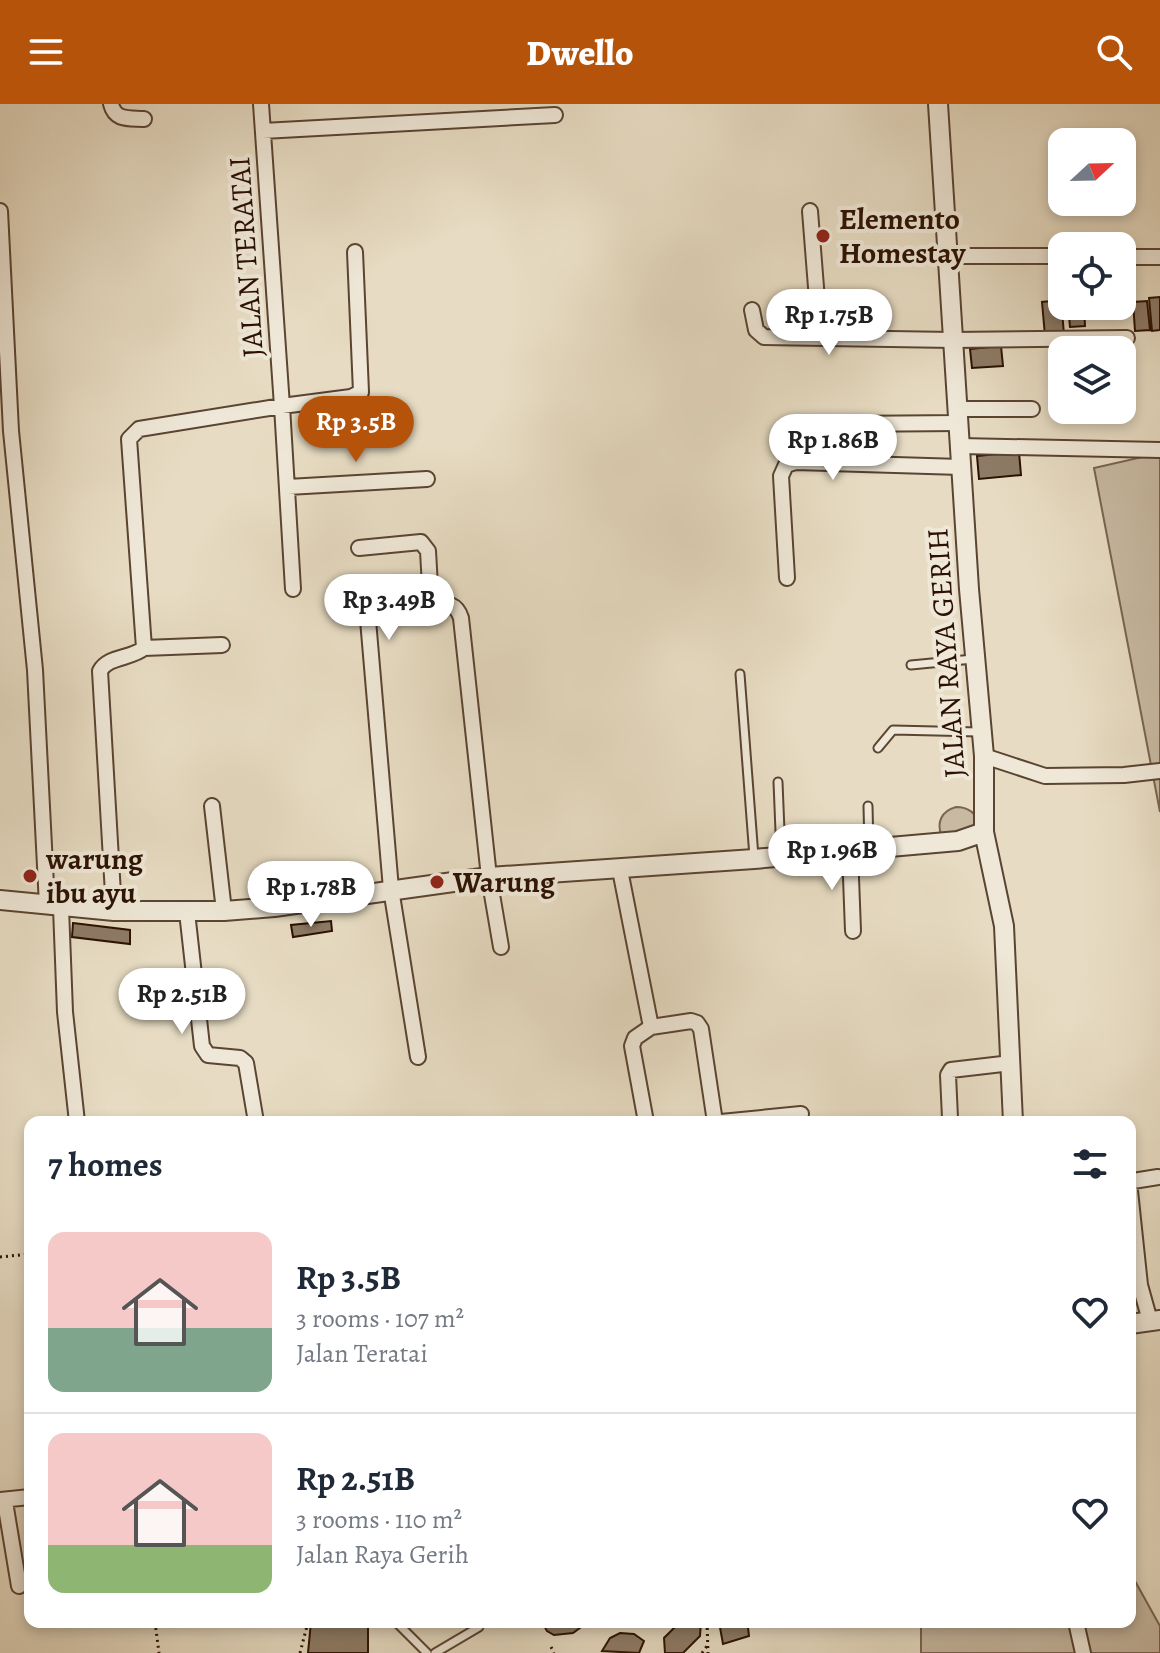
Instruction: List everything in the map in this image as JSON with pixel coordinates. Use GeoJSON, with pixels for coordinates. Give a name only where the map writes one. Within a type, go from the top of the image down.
{"type":"FeatureCollection","features":[{"type":"Feature","properties":{"kind":"street"},"geometry":{"type":"LineString","coordinates":[[111,104],[113,113],[120,118],[144,119]]}},
{"type":"Feature","properties":{"kind":"street","name":"JALAN TERATAI"},"geometry":{"type":"LineString","coordinates":[[261,104],[293,589]]}},
{"type":"Feature","properties":{"kind":"street","name":"JALAN RAYA GERIH"},"geometry":{"type":"LineString","coordinates":[[938,104],[961,467],[984,756],[984,832],[1004,926],[1013,1116]]}},
{"type":"Feature","properties":{"kind":"street"},"geometry":{"type":"LineString","coordinates":[[263,131],[555,115]]}},
{"type":"Feature","properties":{"kind":"street"},"geometry":{"type":"LineString","coordinates":[[0,211],[11,431],[76,1116]]}},
{"type":"Feature","properties":{"kind":"street"},"geometry":{"type":"LineString","coordinates":[[810,211],[820,338]]}},
{"type":"Feature","properties":{"kind":"street"},"geometry":{"type":"LineString","coordinates":[[144,648],[129,439],[139,429],[351,397],[361,392],[355,252]]}},
{"type":"Feature","properties":{"kind":"street"},"geometry":{"type":"LineString","coordinates":[[948,256],[1048,256]]}},
{"type":"Feature","properties":{"kind":"street"},"geometry":{"type":"LineString","coordinates":[[1136,257],[1160,257]]}},
{"type":"Feature","properties":{"kind":"street"},"geometry":{"type":"LineString","coordinates":[[752,310],[756,330],[764,337],[1048,339]]}},
{"type":"Feature","properties":{"kind":"street"},"geometry":{"type":"LineString","coordinates":[[842,424],[1032,409]]}},
{"type":"Feature","properties":{"kind":"street"},"geometry":{"type":"LineString","coordinates":[[960,446],[1160,450]]}},
{"type":"Feature","properties":{"kind":"street"},"geometry":{"type":"LineString","coordinates":[[787,578],[781,476],[786,465],[796,462],[961,467]]}},
{"type":"Feature","properties":{"kind":"street"},"geometry":{"type":"LineString","coordinates":[[288,487],[427,479]]}},
{"type":"Feature","properties":{"kind":"street"},"geometry":{"type":"LineString","coordinates":[[359,548],[421,542],[425,545],[431,604]]}},
{"type":"Feature","properties":{"kind":"street"},"geometry":{"type":"LineString","coordinates":[[418,1057],[391,889],[368,620],[376,611],[452,604],[461,618],[489,877],[501,947]]}},
{"type":"Feature","properties":{"kind":"street"},"geometry":{"type":"LineString","coordinates":[[114,911],[100,671],[105,663],[144,648],[222,645]]}},
{"type":"Feature","properties":{"kind":"street"},"geometry":{"type":"LineString","coordinates":[[984,756],[1045,776],[1124,775],[1160,771]]}},
{"type":"Feature","properties":{"kind":"street"},"geometry":{"type":"LineString","coordinates":[[212,806],[224,911]]}},
{"type":"Feature","properties":{"kind":"street"},"geometry":{"type":"LineString","coordinates":[[0,900],[114,911],[224,911],[489,877],[620,870],[850,851],[958,841],[984,832]]}},
{"type":"Feature","properties":{"kind":"street"},"geometry":{"type":"LineString","coordinates":[[850,851],[853,931]]}},
{"type":"Feature","properties":{"kind":"street"},"geometry":{"type":"LineString","coordinates":[[620,870],[651,1027]]}},
{"type":"Feature","properties":{"kind":"street"},"geometry":{"type":"LineString","coordinates":[[187,912],[202,1046],[208,1055],[240,1058],[246,1063],[255,1116]]}},
{"type":"Feature","properties":{"kind":"street"},"geometry":{"type":"LineString","coordinates":[[645,1116],[632,1046],[635,1038],[651,1027],[691,1021],[701,1029],[714,1116]]}},
{"type":"Feature","properties":{"kind":"street"},"geometry":{"type":"LineString","coordinates":[[950,1116],[948,1075],[951,1070],[1011,1063]]}},
{"type":"Feature","properties":{"kind":"street"},"geometry":{"type":"LineString","coordinates":[[781,1116],[801,1114]]}},
{"type":"Feature","properties":{"kind":"street"},"geometry":{"type":"LineString","coordinates":[[1136,1181],[1158,1177]]}},
{"type":"Feature","properties":{"kind":"street"},"geometry":{"type":"LineString","coordinates":[[1136,1247],[1140,1285],[1155,1320]]}},
{"type":"Feature","properties":{"kind":"street"},"geometry":{"type":"LineString","coordinates":[[19,1586],[2,1501],[24,1498]]}},
{"type":"Feature","properties":{"kind":"street"},"geometry":{"type":"LineString","coordinates":[[1077,1628],[1083,1653]]}},
{"type":"Feature","properties":{"kind":"lane"},"geometry":{"type":"LineString","coordinates":[[911,665],[975,658]]}},
{"type":"Feature","properties":{"kind":"lane"},"geometry":{"type":"LineString","coordinates":[[740,674],[754,859]]}},
{"type":"Feature","properties":{"kind":"lane"},"geometry":{"type":"LineString","coordinates":[[878,748],[893,730],[982,732]]}},
{"type":"Feature","properties":{"kind":"lane"},"geometry":{"type":"LineString","coordinates":[[778,782],[781,857]]}},
{"type":"Feature","properties":{"kind":"lane"},"geometry":{"type":"LineString","coordinates":[[868,806],[869,849]]}},
{"type":"Feature","properties":{"kind":"lane"},"geometry":{"type":"LineString","coordinates":[[402,1628],[427,1653]]}},
{"type":"Feature","properties":{"kind":"lane"},"geometry":{"type":"LineString","coordinates":[[435,1653],[477,1628]]}},
{"type":"Feature","properties":{"kind":"path"},"geometry":{"type":"LineString","coordinates":[[0,1257],[24,1255]]}},
{"type":"Feature","properties":{"kind":"path"},"geometry":{"type":"LineString","coordinates":[[156,1628],[159,1653]]}},
{"type":"Feature","properties":{"kind":"path"},"geometry":{"type":"LineString","coordinates":[[300,1653],[306,1628]]}},
{"type":"Feature","properties":{"kind":"path"},"geometry":{"type":"LineString","coordinates":[[706,1628],[708,1653]]}},
{"type":"Feature","properties":{"kind":"path"},"geometry":{"type":"LineString","coordinates":[[702,1653],[707,1646]]}},
{"type":"Feature","properties":{"kind":"path"},"geometry":{"type":"LineString","coordinates":[[551,1647],[554,1653]]}},
{"type":"Feature","properties":{"kind":"shaded area"},"geometry":{"type":"Polygon","coordinates":[[[1160,453],[1160,812],[1094,468],[1160,453]]]}},
{"type":"Feature","properties":{"kind":"shaded area"},"geometry":{"type":"Polygon","coordinates":[[[956,807],[971,811],[979,825],[942,837],[941,818],[956,807]]]}},
{"type":"Feature","properties":{"kind":"shaded area"},"geometry":{"type":"Polygon","coordinates":[[[1136,1583],[1160,1626],[1160,1653],[921,1653],[921,1628],[1136,1628],[1136,1583]]]}},
{"type":"Feature","properties":{"kind":"building"},"geometry":{"type":"Polygon","coordinates":[[[1160,297],[1160,330],[1152,331],[1149,298],[1160,297]]]}},
{"type":"Feature","properties":{"kind":"building"},"geometry":{"type":"Polygon","coordinates":[[[1048,301],[1048,320],[1063,320],[1064,334],[1045,336],[1042,302],[1048,301]]]}},
{"type":"Feature","properties":{"kind":"building"},"geometry":{"type":"Polygon","coordinates":[[[1147,301],[1150,330],[1135,331],[1136,302],[1147,301]]]}},
{"type":"Feature","properties":{"kind":"building"},"geometry":{"type":"Polygon","coordinates":[[[1069,320],[1085,320],[1085,326],[1070,327],[1069,320]]]}},
{"type":"Feature","properties":{"kind":"building"},"geometry":{"type":"Polygon","coordinates":[[[1001,346],[1003,366],[972,368],[970,349],[1001,346]]]}},
{"type":"Feature","properties":{"kind":"building"},"geometry":{"type":"Polygon","coordinates":[[[1019,452],[1021,475],[979,479],[977,456],[1019,452]]]}},
{"type":"Feature","properties":{"kind":"building"},"geometry":{"type":"Polygon","coordinates":[[[331,921],[332,931],[293,937],[291,925],[331,921]]]}},
{"type":"Feature","properties":{"kind":"building"},"geometry":{"type":"Polygon","coordinates":[[[73,923],[130,930],[130,944],[72,937],[73,923]]]}},
{"type":"Feature","properties":{"kind":"building"},"geometry":{"type":"Polygon","coordinates":[[[310,1628],[368,1628],[368,1653],[308,1653],[310,1628]]]}},
{"type":"Feature","properties":{"kind":"building"},"geometry":{"type":"Polygon","coordinates":[[[545,1628],[580,1628],[573,1633],[554,1635],[545,1628]]]}},
{"type":"Feature","properties":{"kind":"building"},"geometry":{"type":"Polygon","coordinates":[[[674,1628],[701,1628],[700,1636],[683,1653],[665,1653],[664,1638],[674,1628]]]}},
{"type":"Feature","properties":{"kind":"building"},"geometry":{"type":"Polygon","coordinates":[[[720,1628],[748,1628],[749,1636],[723,1644],[720,1628]]]}},
{"type":"Feature","properties":{"kind":"building"},"geometry":{"type":"Polygon","coordinates":[[[620,1633],[634,1634],[644,1641],[639,1653],[602,1651],[610,1638],[620,1633]]]}},
{"type":"Feature","properties":{"kind":"place","name":"Elemento Homestay"},"geometry":{"type":"Point","coordinates":[823,236]}},
{"type":"Feature","properties":{"kind":"place","name":"warung ibu ayu"},"geometry":{"type":"Point","coordinates":[30,876]}},
{"type":"Feature","properties":{"kind":"place","name":"Warung"},"geometry":{"type":"Point","coordinates":[437,882]}}]}
